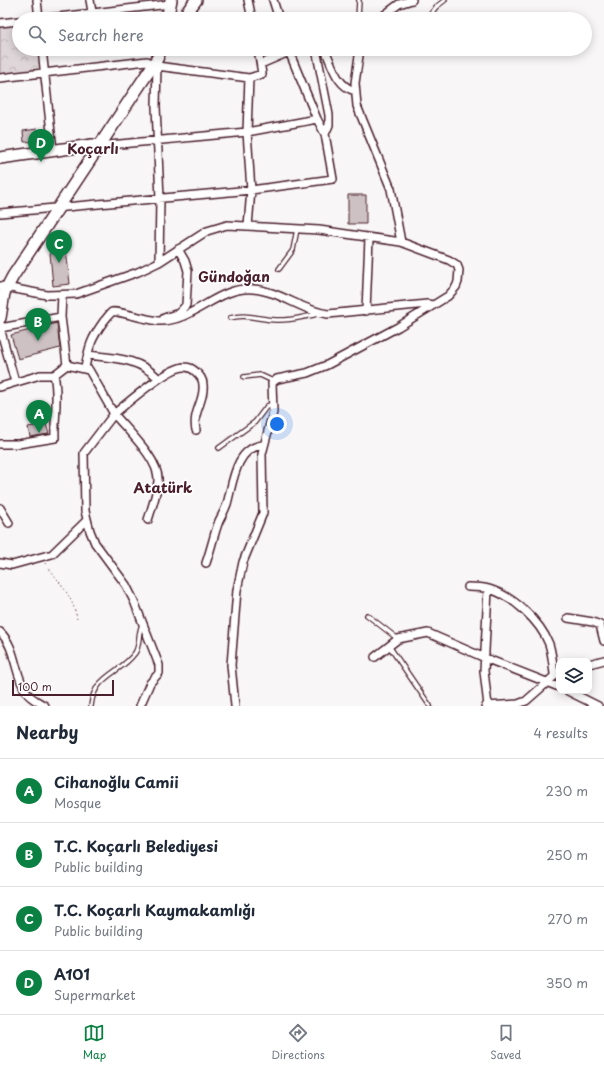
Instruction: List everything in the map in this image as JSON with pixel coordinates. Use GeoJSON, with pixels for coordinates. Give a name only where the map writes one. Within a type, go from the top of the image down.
{"type":"FeatureCollection","features":[{"type":"Feature","properties":{"kind":"main road"},"geometry":{"type":"LineString","coordinates":[[187,12],[196,0]]}},
{"type":"Feature","properties":{"kind":"main road"},"geometry":{"type":"LineString","coordinates":[[163,12],[167,2]]}},
{"type":"Feature","properties":{"kind":"main road"},"geometry":{"type":"LineString","coordinates":[[153,56],[153,64]]}},
{"type":"Feature","properties":{"kind":"main road"},"geometry":{"type":"LineString","coordinates":[[0,318],[2,287],[93,149],[157,56]]}},
{"type":"Feature","properties":{"kind":"main road"},"geometry":{"type":"LineString","coordinates":[[0,158],[53,151],[93,149]]}},
{"type":"Feature","properties":{"kind":"street"},"geometry":{"type":"LineString","coordinates":[[37,0],[39,12]]}},
{"type":"Feature","properties":{"kind":"street"},"geometry":{"type":"LineString","coordinates":[[90,0],[92,12],[167,2]]}},
{"type":"Feature","properties":{"kind":"street"},"geometry":{"type":"LineString","coordinates":[[248,0],[251,12]]}},
{"type":"Feature","properties":{"kind":"street"},"geometry":{"type":"LineString","coordinates":[[273,0],[277,12]]}},
{"type":"Feature","properties":{"kind":"street"},"geometry":{"type":"LineString","coordinates":[[388,12],[399,4],[412,0]]}},
{"type":"Feature","properties":{"kind":"street"},"geometry":{"type":"LineString","coordinates":[[0,23],[12,22]]}},
{"type":"Feature","properties":{"kind":"street"},"geometry":{"type":"LineString","coordinates":[[43,56],[53,151]]}},
{"type":"Feature","properties":{"kind":"street"},"geometry":{"type":"LineString","coordinates":[[0,78],[153,64],[249,78],[262,74],[259,56]]}},
{"type":"Feature","properties":{"kind":"street"},"geometry":{"type":"LineString","coordinates":[[261,64],[276,56]]}},
{"type":"Feature","properties":{"kind":"street"},"geometry":{"type":"LineString","coordinates":[[0,213],[251,190],[333,179],[325,134],[317,119],[291,56]]}},
{"type":"Feature","properties":{"kind":"street"},"geometry":{"type":"LineString","coordinates":[[317,56],[330,120],[325,134]]}},
{"type":"Feature","properties":{"kind":"street"},"geometry":{"type":"LineString","coordinates":[[328,56],[340,82],[346,87],[355,91]]}},
{"type":"Feature","properties":{"kind":"street"},"geometry":{"type":"LineString","coordinates":[[359,56],[355,76],[355,91],[361,120],[381,162],[391,189],[401,242]]}},
{"type":"Feature","properties":{"kind":"street"},"geometry":{"type":"LineString","coordinates":[[153,64],[156,81],[156,141],[160,199],[159,262]]}},
{"type":"Feature","properties":{"kind":"street"},"geometry":{"type":"LineString","coordinates":[[248,226],[251,190],[248,132],[249,78]]}},
{"type":"Feature","properties":{"kind":"street"},"geometry":{"type":"LineString","coordinates":[[93,149],[248,132],[317,119]]}},
{"type":"Feature","properties":{"kind":"street"},"geometry":{"type":"LineString","coordinates":[[2,287],[31,293],[62,296],[94,288],[159,262],[207,231],[232,225],[319,230],[401,242],[449,260],[457,265],[459,276],[456,288],[448,296],[398,327],[327,366],[307,373],[273,381],[271,421],[263,445],[263,513],[243,562],[237,590],[231,669],[235,706]]}},
{"type":"Feature","properties":{"kind":"street"},"geometry":{"type":"LineString","coordinates":[[366,311],[369,238]]}},
{"type":"Feature","properties":{"kind":"street"},"geometry":{"type":"LineString","coordinates":[[159,321],[162,318],[179,313],[186,305],[188,271],[185,261],[178,249]]}},
{"type":"Feature","properties":{"kind":"street"},"geometry":{"type":"LineString","coordinates":[[85,368],[92,336],[113,311],[159,321],[175,320],[197,311],[229,292],[243,289],[261,290],[286,298],[318,312],[333,314],[427,304],[433,305]]}},
{"type":"Feature","properties":{"kind":"street"},"geometry":{"type":"LineString","coordinates":[[62,296],[61,317],[67,365]]}},
{"type":"Feature","properties":{"kind":"street"},"geometry":{"type":"LineString","coordinates":[[15,382],[0,328],[61,317]]}},
{"type":"Feature","properties":{"kind":"street"},"geometry":{"type":"LineString","coordinates":[[88,355],[131,360],[148,369],[159,379]]}},
{"type":"Feature","properties":{"kind":"street"},"geometry":{"type":"LineString","coordinates":[[0,387],[40,375],[54,375],[67,365],[85,368],[92,374],[114,414],[150,456],[156,466],[158,480],[148,520]]}},
{"type":"Feature","properties":{"kind":"street"},"geometry":{"type":"LineString","coordinates":[[140,706],[150,683],[159,673],[160,668],[126,585],[95,543],[86,520],[84,501],[84,453],[114,414],[138,393],[159,379],[186,367],[193,369],[202,378],[203,392],[195,417],[196,430]]}},
{"type":"Feature","properties":{"kind":"street"},"geometry":{"type":"LineString","coordinates":[[0,444],[18,444],[55,438],[54,414],[57,388],[54,375]]}},
{"type":"Feature","properties":{"kind":"street"},"geometry":{"type":"LineString","coordinates":[[206,563],[219,521],[227,505],[235,470],[248,451],[253,447],[263,445]]}},
{"type":"Feature","properties":{"kind":"street"},"geometry":{"type":"LineString","coordinates":[[0,508],[9,523]]}},
{"type":"Feature","properties":{"kind":"street"},"geometry":{"type":"LineString","coordinates":[[0,563],[12,565],[52,554],[86,520]]}},
{"type":"Feature","properties":{"kind":"street"},"geometry":{"type":"LineString","coordinates":[[468,587],[488,589],[499,593],[522,609],[538,627],[549,645],[556,670]]}},
{"type":"Feature","properties":{"kind":"street"},"geometry":{"type":"LineString","coordinates":[[488,589],[484,658],[487,706],[515,705],[531,698],[556,674]]}},
{"type":"Feature","properties":{"kind":"street"},"geometry":{"type":"LineString","coordinates":[[568,618],[593,622],[600,625],[604,641]]}},
{"type":"Feature","properties":{"kind":"street"},"geometry":{"type":"LineString","coordinates":[[0,632],[10,646],[25,690],[32,698],[46,706]]}},
{"type":"Feature","properties":{"kind":"street"},"geometry":{"type":"LineString","coordinates":[[375,657],[398,639],[423,633],[434,634],[484,658],[556,686]]}},
{"type":"Feature","properties":{"kind":"street"},"geometry":{"type":"LineString","coordinates":[[592,663],[604,660]]}},
{"type":"Feature","properties":{"kind":"street"},"geometry":{"type":"LineString","coordinates":[[574,694],[598,706]]}},
{"type":"Feature","properties":{"kind":"lane"},"geometry":{"type":"LineString","coordinates":[[358,12],[359,0]]}},
{"type":"Feature","properties":{"kind":"lane"},"geometry":{"type":"LineString","coordinates":[[432,12],[445,0]]}},
{"type":"Feature","properties":{"kind":"lane"},"geometry":{"type":"LineString","coordinates":[[279,269],[293,250],[297,228]]}},
{"type":"Feature","properties":{"kind":"lane"},"geometry":{"type":"LineString","coordinates":[[230,318],[249,315],[265,320],[284,320],[314,315],[318,312]]}},
{"type":"Feature","properties":{"kind":"lane"},"geometry":{"type":"LineString","coordinates":[[244,378],[260,375],[273,381]]}},
{"type":"Feature","properties":{"kind":"lane"},"geometry":{"type":"LineString","coordinates":[[219,448],[255,422],[267,406],[273,404]]}},
{"type":"Feature","properties":{"kind":"lane"},"geometry":{"type":"LineString","coordinates":[[367,615],[398,639]]}},
{"type":"Feature","properties":{"kind":"lane"},"geometry":{"type":"LineString","coordinates":[[91,706],[93,696],[100,683],[134,654],[138,645],[140,628],[143,624]]}},
{"type":"Feature","properties":{"kind":"lane"},"geometry":{"type":"LineString","coordinates":[[389,646],[430,706]]}},
{"type":"Feature","properties":{"kind":"path"},"geometry":{"type":"LineString","coordinates":[[41,558],[69,596],[75,609],[77,620]]}},
{"type":"Feature","properties":{"kind":"green space"},"geometry":{"type":"Polygon","coordinates":[[[12,22],[12,56],[43,56],[44,74],[0,78],[0,23],[12,22]]]}},
{"type":"Feature","properties":{"kind":"building"},"geometry":{"type":"Polygon","coordinates":[[[37,129],[39,141],[24,142],[23,131],[37,129]]]}},
{"type":"Feature","properties":{"kind":"building"},"geometry":{"type":"Polygon","coordinates":[[[348,195],[366,195],[366,224],[348,224],[348,195]]]}},
{"type":"Feature","properties":{"kind":"building"},"geometry":{"type":"Polygon","coordinates":[[[65,240],[70,284],[53,286],[49,242],[65,240]]]}},
{"type":"Feature","properties":{"kind":"building"},"geometry":{"type":"Polygon","coordinates":[[[57,323],[60,348],[18,359],[11,335],[57,323]]]}},
{"type":"Feature","properties":{"kind":"building"},"geometry":{"type":"Polygon","coordinates":[[[46,424],[49,434],[30,437],[28,427],[46,424]]]}},
{"type":"Feature","properties":{"kind":"place","name":"A101"},"geometry":{"type":"Point","coordinates":[41,162]}},
{"type":"Feature","properties":{"kind":"place","name":"T.C. Koçarlı Kaymakamlığı"},"geometry":{"type":"Point","coordinates":[59,263]}},
{"type":"Feature","properties":{"kind":"place","name":"T.C. Koçarlı Belediyesi"},"geometry":{"type":"Point","coordinates":[38,341]}},
{"type":"Feature","properties":{"kind":"place","name":"Cihanoğlu Camii"},"geometry":{"type":"Point","coordinates":[39,433]}},
{"type":"Feature","properties":{"kind":"district","name":"Koçarlı"},"geometry":{"type":"Point","coordinates":[93,149]}},
{"type":"Feature","properties":{"kind":"district","name":"Gündoğan"},"geometry":{"type":"Point","coordinates":[234,277]}},
{"type":"Feature","properties":{"kind":"district","name":"Atatürk"},"geometry":{"type":"Point","coordinates":[163,488]}}]}
